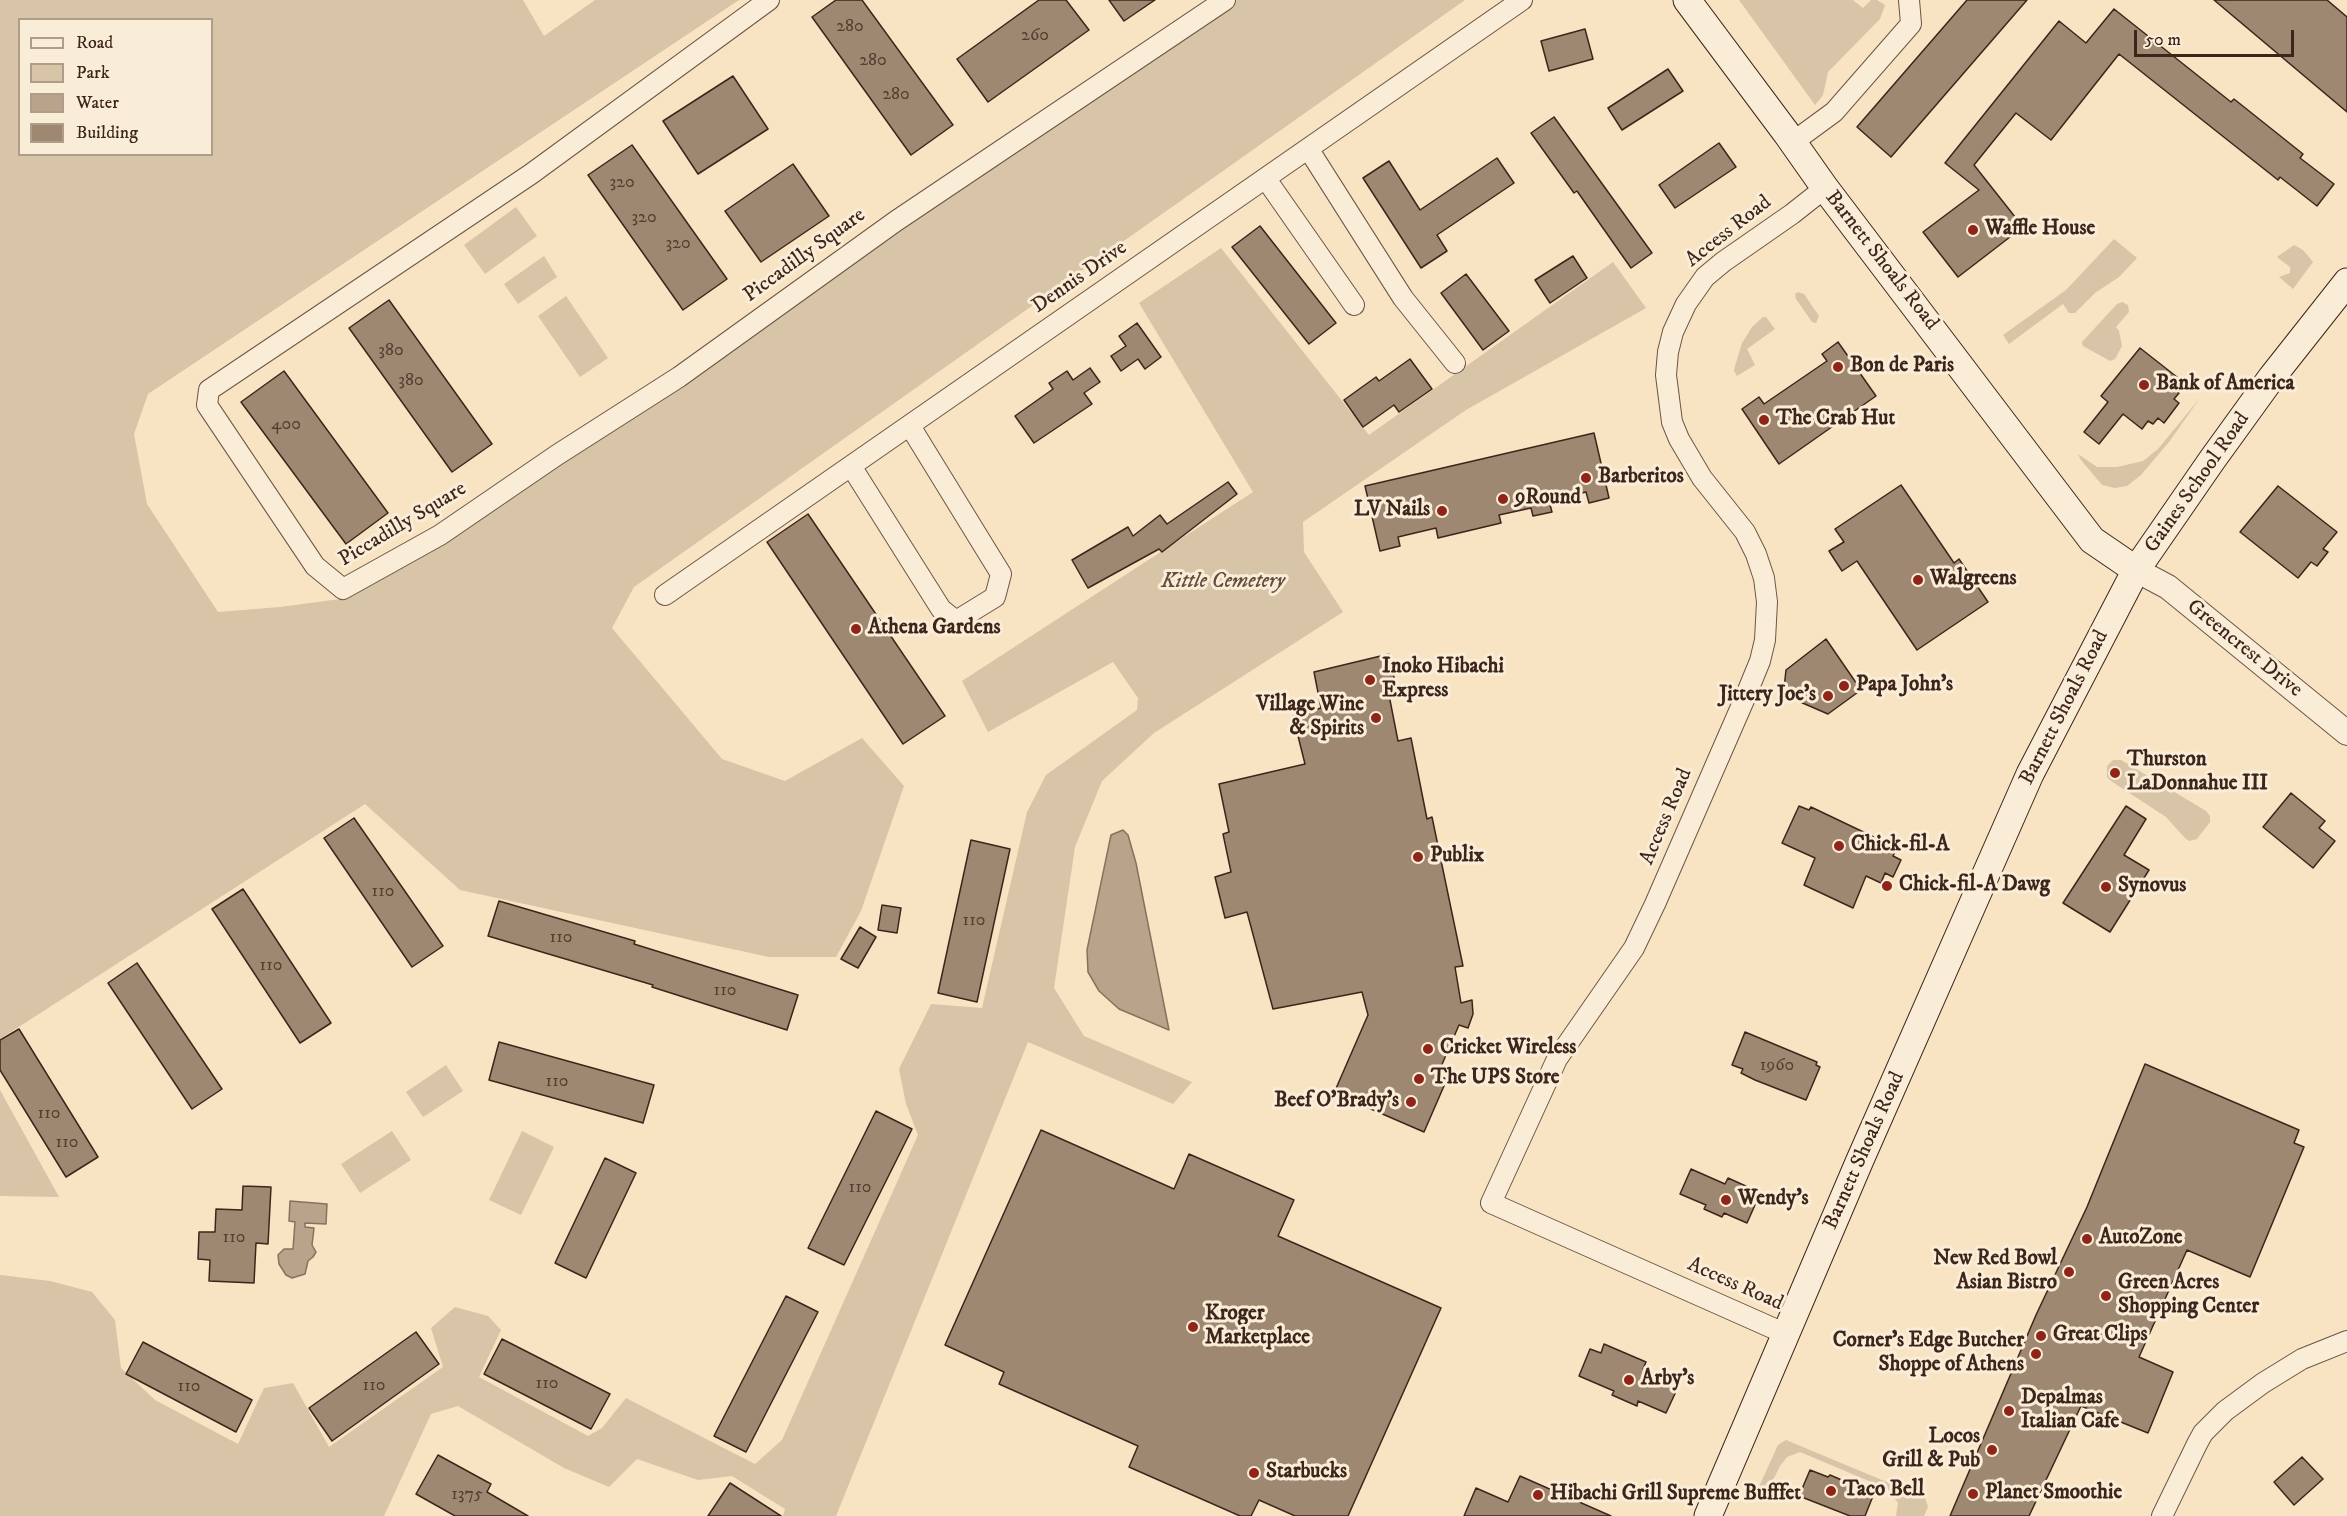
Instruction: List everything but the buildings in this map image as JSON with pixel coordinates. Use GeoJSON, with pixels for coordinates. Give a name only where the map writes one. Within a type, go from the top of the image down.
{"type":"FeatureCollection","features":[{"type":"Feature","properties":{"kind":"main road","name":"Barnett Shoals Road"},"geometry":{"type":"LineString","coordinates":[[1687,0],[1825,188],[2092,540],[2136,570],[2030,774],[1708,1516]]}},
{"type":"Feature","properties":{"kind":"main road","name":"Gaines School Road"},"geometry":{"type":"LineString","coordinates":[[2136,570],[2272,377],[2347,282]]}},
{"type":"Feature","properties":{"kind":"street","name":"Piccadilly Square"},"geometry":{"type":"LineString","coordinates":[[768,0],[531,174],[209,390],[207,405],[315,567],[343,589],[440,535],[557,455],[679,377],[896,220],[1225,0]]}},
{"type":"Feature","properties":{"kind":"street","name":"Dennis Drive"},"geometry":{"type":"LineString","coordinates":[[665,595],[1522,0]]}},
{"type":"Feature","properties":{"kind":"street"},"geometry":{"type":"LineString","coordinates":[[1793,142],[1834,112],[1911,24],[1909,0]]}},
{"type":"Feature","properties":{"kind":"street"},"geometry":{"type":"LineString","coordinates":[[1309,150],[1403,298],[1455,363]]}},
{"type":"Feature","properties":{"kind":"street"},"geometry":{"type":"LineString","coordinates":[[1266,179],[1354,305]]}},
{"type":"Feature","properties":{"kind":"street","name":"Access Road"},"geometry":{"type":"LineString","coordinates":[[1786,1334],[1491,1203],[1557,1059],[1611,983],[1638,939],[1741,707],[1760,660],[1765,640],[1767,602],[1764,578],[1756,554],[1745,532],[1702,478],[1683,447],[1672,422],[1666,375],[1673,332],[1686,304],[1705,277],[1825,188]]}},
{"type":"Feature","properties":{"kind":"street"},"geometry":{"type":"LineString","coordinates":[[851,466],[941,609],[956,621],[995,597],[1001,574],[910,426]]}},
{"type":"Feature","properties":{"kind":"street","name":"Greencrest Drive"},"geometry":{"type":"LineString","coordinates":[[2136,570],[2168,587],[2347,733]]}},
{"type":"Feature","properties":{"kind":"street"},"geometry":{"type":"LineString","coordinates":[[2162,1516],[2197,1444],[2225,1411],[2302,1359],[2347,1341]]}},
{"type":"Feature","properties":{"kind":"green space"},"geometry":{"type":"Polygon","coordinates":[[[0,0],[523,0],[544,36],[595,0],[739,0],[148,394],[134,434],[147,504],[218,612],[340,599],[1237,0],[1465,0],[634,587],[612,628],[722,759],[785,781],[862,738],[904,786],[861,911],[836,957],[769,957],[460,890],[365,804],[0,1039],[0,0]]]}},
{"type":"Feature","properties":{"kind":"green space"},"geometry":{"type":"Polygon","coordinates":[[[1739,0],[1853,0],[1863,8],[1871,0],[1877,0],[1885,5],[1880,19],[1828,72],[1823,95],[1815,105],[1739,0]]]}},
{"type":"Feature","properties":{"kind":"green space"},"geometry":{"type":"Polygon","coordinates":[[[516,207],[537,236],[485,274],[464,245],[516,207]]]}},
{"type":"Feature","properties":{"kind":"green space"},"geometry":{"type":"Polygon","coordinates":[[[2114,239],[2137,258],[2119,277],[2095,293],[2075,313],[2069,313],[2063,304],[2009,344],[2003,335],[2066,290],[2114,239]]]}},
{"type":"Feature","properties":{"kind":"green space"},"geometry":{"type":"Polygon","coordinates":[[[2294,245],[2303,250],[2313,262],[2293,289],[2279,277],[2290,273],[2290,267],[2277,257],[2294,245]]]}},
{"type":"Feature","properties":{"kind":"green space","name":"Kittle Cemetery"},"geometry":{"type":"Polygon","coordinates":[[[1221,248],[1369,435],[1613,262],[1646,308],[1466,410],[1303,522],[1304,552],[1343,612],[1154,733],[1102,781],[1075,847],[1054,988],[1084,1036],[1192,1082],[1173,1104],[1028,1042],[836,1516],[783,1516],[785,1509],[732,1476],[698,1480],[637,1459],[609,1487],[564,1468],[458,1406],[431,1414],[384,1516],[0,1516],[0,1275],[50,1281],[92,1292],[115,1320],[121,1368],[155,1400],[238,1444],[264,1388],[293,1383],[329,1447],[443,1367],[431,1328],[455,1307],[488,1316],[501,1330],[479,1377],[588,1436],[602,1428],[626,1398],[755,1464],[782,1440],[918,1135],[906,1104],[899,1069],[931,1004],[982,1008],[1027,812],[1046,775],[1137,710],[1138,698],[1113,662],[988,732],[962,681],[1253,492],[1139,303],[1221,248]]]}},
{"type":"Feature","properties":{"kind":"green space"},"geometry":{"type":"Polygon","coordinates":[[[544,256],[557,277],[518,304],[504,284],[544,256]]]}},
{"type":"Feature","properties":{"kind":"green space"},"geometry":{"type":"Polygon","coordinates":[[[1798,292],[1804,294],[1819,316],[1816,323],[1812,322],[1796,299],[1795,294],[1798,292]]]}},
{"type":"Feature","properties":{"kind":"green space"},"geometry":{"type":"Polygon","coordinates":[[[566,296],[608,358],[580,377],[538,316],[566,296]]]}},
{"type":"Feature","properties":{"kind":"green space"},"geometry":{"type":"Polygon","coordinates":[[[2122,302],[2128,305],[2129,312],[2116,327],[2122,346],[2115,359],[2110,361],[2083,346],[2082,342],[2117,304],[2122,302]]]}},
{"type":"Feature","properties":{"kind":"green space"},"geometry":{"type":"Polygon","coordinates":[[[1766,317],[1775,329],[1747,349],[1755,365],[1737,376],[1734,371],[1742,343],[1752,327],[1766,317]]]}},
{"type":"Feature","properties":{"kind":"green space"},"geometry":{"type":"Polygon","coordinates":[[[2200,398],[2169,442],[2141,475],[2127,486],[2115,488],[2102,485],[2078,454],[2097,467],[2117,467],[2143,461],[2158,449],[2200,398]]]}},
{"type":"Feature","properties":{"kind":"green space"},"geometry":{"type":"Polygon","coordinates":[[[2113,760],[2121,760],[2206,811],[2210,816],[2210,822],[2197,839],[2189,841],[2166,817],[2107,777],[2107,766],[2113,760]]]}},
{"type":"Feature","properties":{"kind":"green space"},"geometry":{"type":"Polygon","coordinates":[[[446,1065],[463,1091],[423,1117],[406,1092],[446,1065]]]}},
{"type":"Feature","properties":{"kind":"green space"},"geometry":{"type":"Polygon","coordinates":[[[0,1090],[59,1197],[0,1196],[0,1090]]]}},
{"type":"Feature","properties":{"kind":"green space"},"geometry":{"type":"Polygon","coordinates":[[[392,1131],[411,1160],[360,1193],[341,1164],[392,1131]]]}},
{"type":"Feature","properties":{"kind":"green space"},"geometry":{"type":"Polygon","coordinates":[[[522,1131],[554,1147],[521,1215],[489,1200],[522,1131]]]}},
{"type":"Feature","properties":{"kind":"green space"},"geometry":{"type":"Polygon","coordinates":[[[1786,1440],[1925,1498],[1928,1507],[1924,1516],[1896,1516],[1898,1503],[1888,1489],[1800,1452],[1787,1457],[1766,1494],[1752,1502],[1778,1445],[1786,1440]]]}},
{"type":"Feature","properties":{"kind":"water"},"geometry":{"type":"Polygon","coordinates":[[[1123,830],[1128,835],[1136,863],[1169,1030],[1119,1009],[1099,991],[1088,972],[1087,950],[1111,835],[1123,830]]]}},
{"type":"Feature","properties":{"kind":"water"},"geometry":{"type":"Polygon","coordinates":[[[290,1201],[327,1204],[326,1224],[305,1223],[305,1227],[314,1228],[312,1245],[316,1252],[308,1261],[305,1274],[292,1278],[286,1275],[279,1264],[278,1255],[284,1249],[293,1249],[295,1222],[289,1221],[290,1201]]]}},
{"type":"Feature","properties":{"kind":"place","name":"Waffle House"},"geometry":{"type":"Point","coordinates":[1973,230]}},
{"type":"Feature","properties":{"kind":"place","name":"Bon de Paris"},"geometry":{"type":"Point","coordinates":[1838,367]}},
{"type":"Feature","properties":{"kind":"place","name":"Bank of America"},"geometry":{"type":"Point","coordinates":[2144,385]}},
{"type":"Feature","properties":{"kind":"place","name":"The Crab Hut"},"geometry":{"type":"Point","coordinates":[1764,420]}},
{"type":"Feature","properties":{"kind":"place","name":"Barberitos"},"geometry":{"type":"Point","coordinates":[1586,478]}},
{"type":"Feature","properties":{"kind":"place","name":"9Round"},"geometry":{"type":"Point","coordinates":[1503,499]}},
{"type":"Feature","properties":{"kind":"place","name":"LV Nails"},"geometry":{"type":"Point","coordinates":[1442,511]}},
{"type":"Feature","properties":{"kind":"place","name":"Walgreens"},"geometry":{"type":"Point","coordinates":[1918,580]}},
{"type":"Feature","properties":{"kind":"place","name":"Athena Gardens"},"geometry":{"type":"Point","coordinates":[856,629]}},
{"type":"Feature","properties":{"kind":"place","name":"Inoko Hibachi Express"},"geometry":{"type":"Point","coordinates":[1370,680]}},
{"type":"Feature","properties":{"kind":"place","name":"Papa John's"},"geometry":{"type":"Point","coordinates":[1844,686]}},
{"type":"Feature","properties":{"kind":"place","name":"Jittery Joe's"},"geometry":{"type":"Point","coordinates":[1828,696]}},
{"type":"Feature","properties":{"kind":"place","name":"Village Wine & Spirits"},"geometry":{"type":"Point","coordinates":[1376,718]}},
{"type":"Feature","properties":{"kind":"place","name":"Thurston LaDonnahue III"},"geometry":{"type":"Point","coordinates":[2115,773]}},
{"type":"Feature","properties":{"kind":"place","name":"Chick-fil-A"},"geometry":{"type":"Point","coordinates":[1839,846]}},
{"type":"Feature","properties":{"kind":"place","name":"Publix"},"geometry":{"type":"Point","coordinates":[1418,857]}},
{"type":"Feature","properties":{"kind":"place","name":"Chick-fil-A Dawg"},"geometry":{"type":"Point","coordinates":[1887,886]}},
{"type":"Feature","properties":{"kind":"place","name":"Synovus"},"geometry":{"type":"Point","coordinates":[2106,887]}},
{"type":"Feature","properties":{"kind":"place","name":"Cricket Wireless"},"geometry":{"type":"Point","coordinates":[1428,1049]}},
{"type":"Feature","properties":{"kind":"place","name":"The UPS Store"},"geometry":{"type":"Point","coordinates":[1419,1079]}},
{"type":"Feature","properties":{"kind":"place","name":"Beef O'Brady's"},"geometry":{"type":"Point","coordinates":[1411,1102]}},
{"type":"Feature","properties":{"kind":"place","name":"Wendy's"},"geometry":{"type":"Point","coordinates":[1726,1200]}},
{"type":"Feature","properties":{"kind":"place","name":"AutoZone"},"geometry":{"type":"Point","coordinates":[2087,1239]}},
{"type":"Feature","properties":{"kind":"place","name":"New Red Bowl Asian Bistro"},"geometry":{"type":"Point","coordinates":[2069,1272]}},
{"type":"Feature","properties":{"kind":"place","name":"Green Acres Shopping Center"},"geometry":{"type":"Point","coordinates":[2106,1296]}},
{"type":"Feature","properties":{"kind":"place","name":"Kroger Marketplace"},"geometry":{"type":"Point","coordinates":[1193,1327]}},
{"type":"Feature","properties":{"kind":"place","name":"Great Clips"},"geometry":{"type":"Point","coordinates":[2041,1336]}},
{"type":"Feature","properties":{"kind":"place","name":"Corner's Edge Butcher Shoppe of Athens"},"geometry":{"type":"Point","coordinates":[2036,1354]}},
{"type":"Feature","properties":{"kind":"place","name":"Arby's"},"geometry":{"type":"Point","coordinates":[1629,1380]}},
{"type":"Feature","properties":{"kind":"place","name":"Depalmas Italian Cafe"},"geometry":{"type":"Point","coordinates":[2009,1411]}},
{"type":"Feature","properties":{"kind":"place","name":"Locos Grill & Pub"},"geometry":{"type":"Point","coordinates":[1992,1450]}},
{"type":"Feature","properties":{"kind":"place","name":"Starbucks"},"geometry":{"type":"Point","coordinates":[1254,1473]}},
{"type":"Feature","properties":{"kind":"place","name":"Taco Bell"},"geometry":{"type":"Point","coordinates":[1831,1491]}},
{"type":"Feature","properties":{"kind":"place","name":"Planet Smoothie"},"geometry":{"type":"Point","coordinates":[1973,1494]}},
{"type":"Feature","properties":{"kind":"place","name":"Hibachi Grill Supreme Bufffet"},"geometry":{"type":"Point","coordinates":[1538,1495]}}]}
